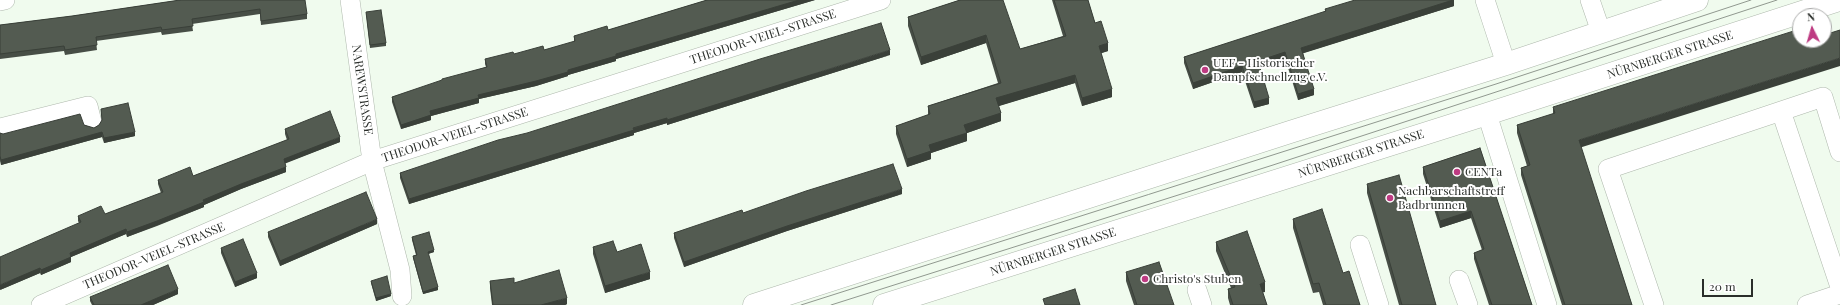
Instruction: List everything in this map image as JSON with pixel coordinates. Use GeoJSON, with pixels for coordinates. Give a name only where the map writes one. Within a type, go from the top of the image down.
{"type":"FeatureCollection","features":[{"type":"Feature","properties":{"kind":"main road"},"geometry":{"type":"LineString","coordinates":[[754,305],[1506,64],[1698,0]]}},
{"type":"Feature","properties":{"kind":"main road","name":"NÜRNBERGER STRASSE"},"geometry":{"type":"LineString","coordinates":[[884,305],[1487,114],[1839,0]]}},
{"type":"Feature","properties":{"kind":"street"},"geometry":{"type":"LineString","coordinates":[[0,1],[6,0]]}},
{"type":"Feature","properties":{"kind":"street","name":"NAREWSTRASSE"},"geometry":{"type":"LineString","coordinates":[[350,0],[372,161],[400,270],[402,296]]}},
{"type":"Feature","properties":{"kind":"street","name":"THEODOR-VEIEL-STRASSE"},"geometry":{"type":"LineString","coordinates":[[41,305],[372,161],[881,0]]}},
{"type":"Feature","properties":{"kind":"street"},"geometry":{"type":"LineString","coordinates":[[1485,0],[1506,64]]}},
{"type":"Feature","properties":{"kind":"street"},"geometry":{"type":"LineString","coordinates":[[1590,0],[1601,32]]}},
{"type":"Feature","properties":{"kind":"street"},"geometry":{"type":"LineString","coordinates":[[1654,305],[1608,169],[1823,97],[1833,104],[1840,152]]}},
{"type":"Feature","properties":{"kind":"street"},"geometry":{"type":"LineString","coordinates":[[0,128],[88,106],[92,122]]}},
{"type":"Feature","properties":{"kind":"street"},"geometry":{"type":"LineString","coordinates":[[1781,111],[1840,287]]}},
{"type":"Feature","properties":{"kind":"street"},"geometry":{"type":"LineString","coordinates":[[1487,114],[1547,305]]}},
{"type":"Feature","properties":{"kind":"street"},"geometry":{"type":"LineString","coordinates":[[1360,245],[1379,305]]}},
{"type":"Feature","properties":{"kind":"street"},"geometry":{"type":"LineString","coordinates":[[1459,280],[1468,305]]}},
{"type":"Feature","properties":{"kind":"street"},"geometry":{"type":"LineString","coordinates":[[1807,305],[1840,294]]}},
{"type":"Feature","properties":{"kind":"building"},"geometry":{"type":"Polygon","coordinates":[[[180,0],[305,0],[307,14],[261,21],[260,9],[192,19],[193,26],[162,30],[161,27],[96,37],[97,45],[65,50],[64,46],[0,54],[0,25],[180,0]]]}},
{"type":"Feature","properties":{"kind":"building"},"geometry":{"type":"Polygon","coordinates":[[[707,0],[799,0],[616,54],[616,56],[568,70],[568,72],[478,95],[479,98],[430,111],[431,115],[401,125],[392,97],[442,79],[487,67],[485,59],[513,52],[514,54],[543,46],[544,50],[575,41],[574,36],[607,26],[608,30],[707,0]]]}},
{"type":"Feature","properties":{"kind":"building"},"geometry":{"type":"Polygon","coordinates":[[[960,0],[1003,0],[1020,49],[1066,36],[1054,0],[1088,0],[1095,23],[1101,21],[1108,43],[1099,46],[1112,89],[1082,98],[1075,75],[996,98],[1001,113],[964,125],[967,133],[929,145],[931,151],[907,159],[896,126],[930,114],[928,106],[1001,83],[986,35],[921,57],[908,17],[960,0]]]}},
{"type":"Feature","properties":{"kind":"building"},"geometry":{"type":"Polygon","coordinates":[[[1355,0],[1453,0],[1301,48],[1314,89],[1298,94],[1285,52],[1258,61],[1269,98],[1254,102],[1242,66],[1193,83],[1184,57],[1326,11],[1325,9],[1355,0]]]}},
{"type":"Feature","properties":{"kind":"building"},"geometry":{"type":"Polygon","coordinates":[[[381,10],[386,43],[370,45],[366,12],[381,10]]]}},
{"type":"Feature","properties":{"kind":"building"},"geometry":{"type":"Polygon","coordinates":[[[881,23],[890,50],[667,120],[667,118],[633,128],[634,130],[409,199],[400,173],[498,140],[527,133],[760,59],[881,23]]]}},
{"type":"Feature","properties":{"kind":"building"},"geometry":{"type":"Polygon","coordinates":[[[1840,30],[1840,58],[1579,140],[1632,305],[1565,305],[1521,168],[1530,165],[1517,125],[1555,113],[1553,107],[1792,32],[1792,48],[1832,48],[1832,32],[1840,30]]]}},
{"type":"Feature","properties":{"kind":"building"},"geometry":{"type":"Polygon","coordinates":[[[128,103],[135,132],[104,138],[102,132],[1,160],[0,133],[3,134],[80,114],[84,125],[94,128],[99,125],[102,120],[101,109],[128,103]]]}},
{"type":"Feature","properties":{"kind":"building"},"geometry":{"type":"Polygon","coordinates":[[[330,111],[340,137],[284,159],[286,167],[241,184],[203,200],[204,202],[157,221],[127,232],[126,229],[70,253],[71,257],[0,285],[0,257],[81,222],[78,216],[101,206],[105,214],[163,192],[158,180],[190,167],[193,176],[289,139],[285,129],[330,111]]]}},
{"type":"Feature","properties":{"kind":"building"},"geometry":{"type":"Polygon","coordinates":[[[1480,148],[1532,305],[1492,305],[1474,253],[1484,249],[1471,211],[1440,221],[1423,167],[1480,148]]]}},
{"type":"Feature","properties":{"kind":"building"},"geometry":{"type":"Polygon","coordinates":[[[893,164],[902,189],[787,226],[684,262],[674,233],[742,210],[743,213],[806,191],[893,164]]]}},
{"type":"Feature","properties":{"kind":"building"},"geometry":{"type":"Polygon","coordinates":[[[1399,175],[1436,305],[1402,305],[1367,184],[1399,175]]]}},
{"type":"Feature","properties":{"kind":"building"},"geometry":{"type":"Polygon","coordinates":[[[366,192],[377,219],[280,261],[268,232],[366,192]]]}},
{"type":"Feature","properties":{"kind":"building"},"geometry":{"type":"Polygon","coordinates":[[[1322,209],[1343,273],[1349,271],[1360,305],[1326,305],[1319,283],[1313,284],[1293,219],[1322,209]]]}},
{"type":"Feature","properties":{"kind":"building"},"geometry":{"type":"Polygon","coordinates":[[[1247,231],[1265,282],[1260,284],[1267,305],[1233,305],[1228,289],[1235,287],[1216,242],[1247,231]]]}},
{"type":"Feature","properties":{"kind":"building"},"geometry":{"type":"Polygon","coordinates":[[[429,232],[434,250],[428,252],[438,287],[423,292],[413,256],[417,255],[412,237],[429,232]]]}},
{"type":"Feature","properties":{"kind":"building"},"geometry":{"type":"Polygon","coordinates":[[[243,239],[257,273],[235,282],[221,248],[243,239]]]}},
{"type":"Feature","properties":{"kind":"building"},"geometry":{"type":"Polygon","coordinates":[[[613,241],[617,252],[641,244],[650,272],[605,286],[593,247],[613,241]]]}},
{"type":"Feature","properties":{"kind":"building"},"geometry":{"type":"Polygon","coordinates":[[[1159,262],[1174,305],[1137,305],[1126,272],[1159,262]]]}},
{"type":"Feature","properties":{"kind":"building"},"geometry":{"type":"Polygon","coordinates":[[[168,265],[178,289],[141,305],[94,305],[90,297],[168,265]]]}},
{"type":"Feature","properties":{"kind":"building"},"geometry":{"type":"Polygon","coordinates":[[[559,270],[567,298],[541,305],[493,305],[490,281],[514,278],[514,283],[559,270]]]}},
{"type":"Feature","properties":{"kind":"building"},"geometry":{"type":"Polygon","coordinates":[[[387,276],[391,294],[376,298],[371,281],[387,276]]]}},
{"type":"Feature","properties":{"kind":"building"},"geometry":{"type":"Polygon","coordinates":[[[1075,289],[1080,305],[1045,305],[1043,299],[1075,289]]]}},
{"type":"Feature","properties":{"kind":"tram line"},"geometry":{"type":"LineString","coordinates":[[801,305],[1496,84],[1751,0]]}},
{"type":"Feature","properties":{"kind":"tram line"},"geometry":{"type":"LineString","coordinates":[[831,305],[1273,165],[1777,0]]}},
{"type":"Feature","properties":{"kind":"place","name":"UEF - Historischer Dampfschnellzug e.V."},"geometry":{"type":"Point","coordinates":[1205,70]}},
{"type":"Feature","properties":{"kind":"place","name":"CENTa"},"geometry":{"type":"Point","coordinates":[1457,172]}},
{"type":"Feature","properties":{"kind":"place","name":"Nachbarschaftstreff Badbrunnen"},"geometry":{"type":"Point","coordinates":[1390,198]}},
{"type":"Feature","properties":{"kind":"place","name":"Christo's Stuben"},"geometry":{"type":"Point","coordinates":[1145,279]}}]}
